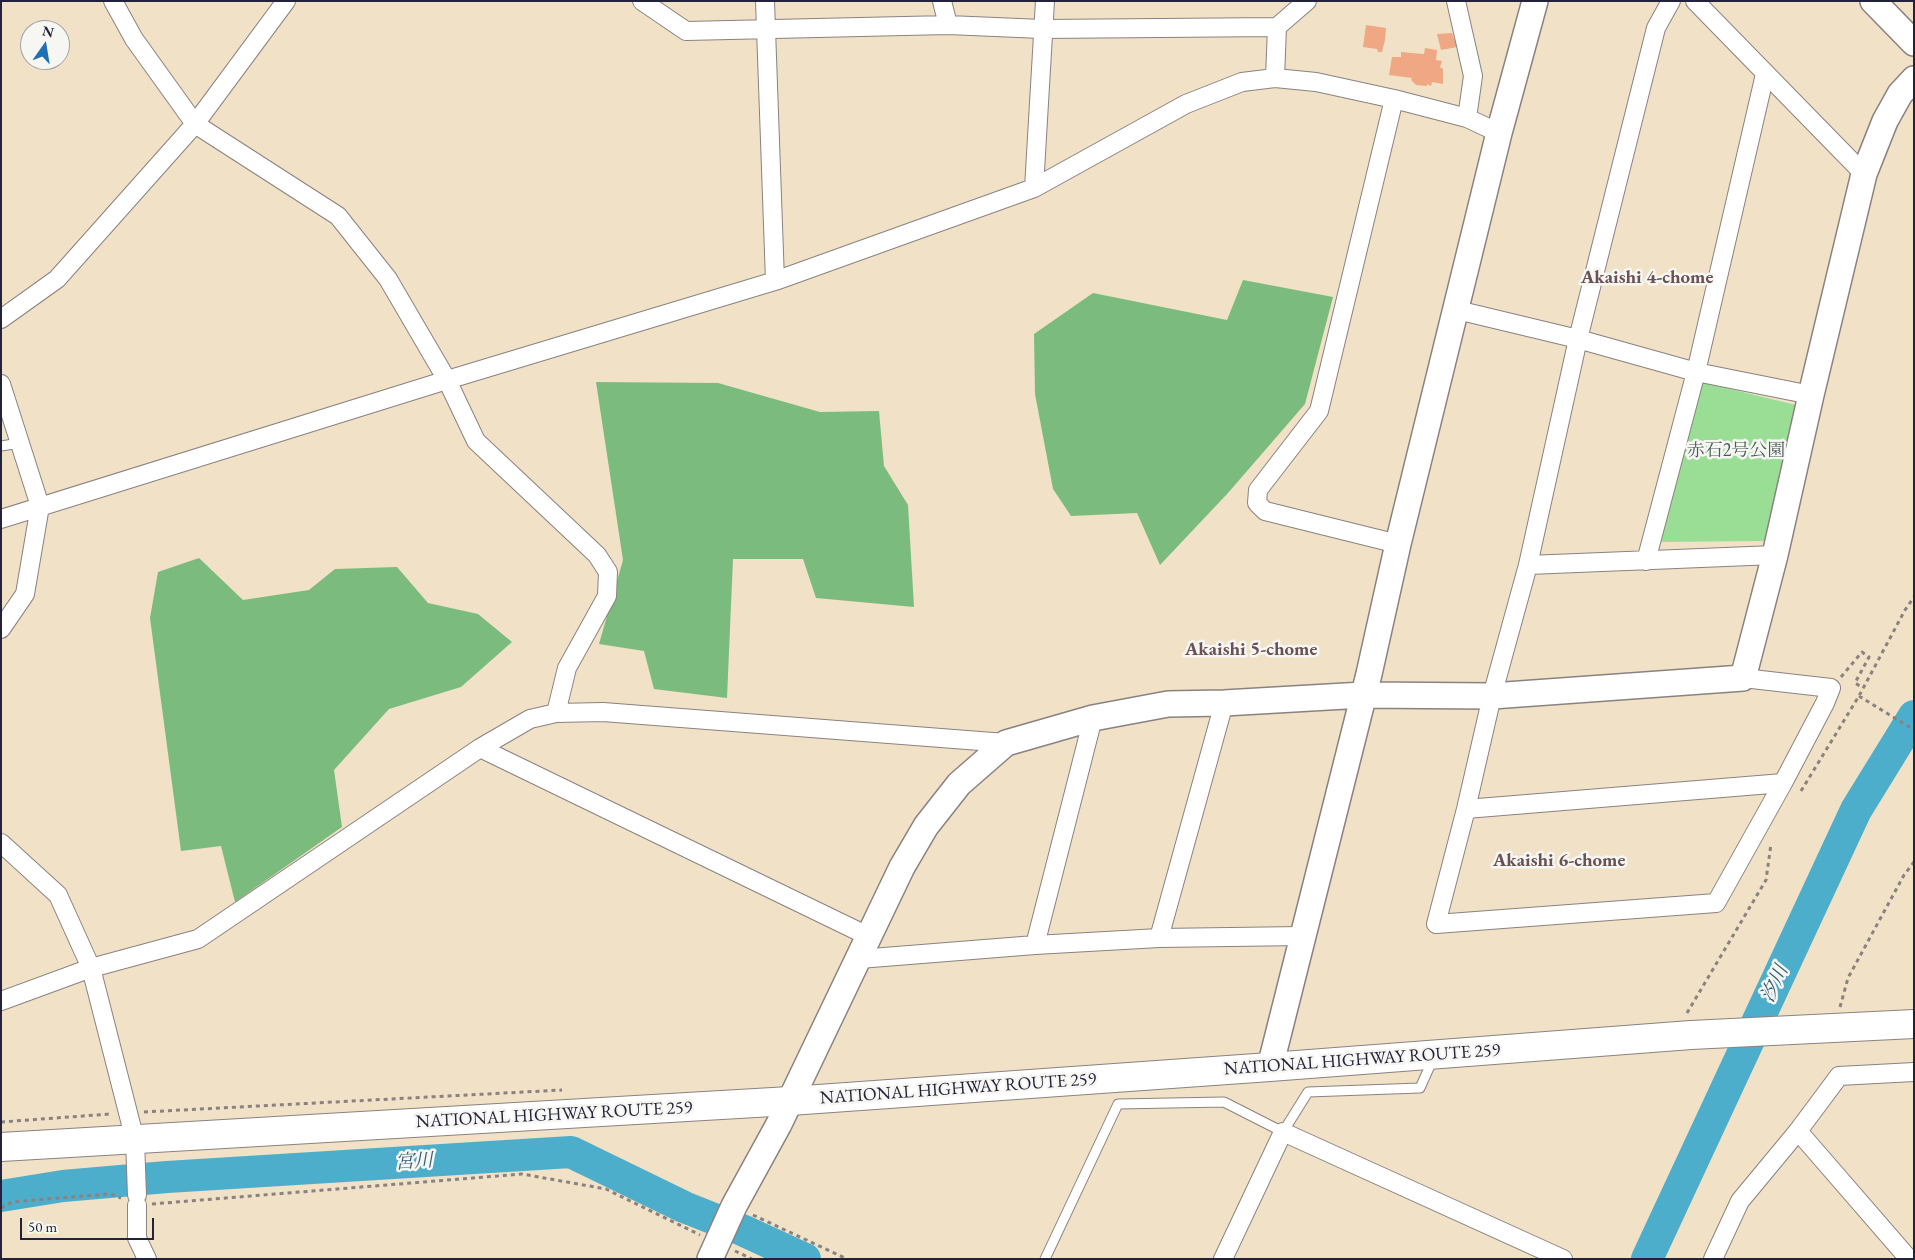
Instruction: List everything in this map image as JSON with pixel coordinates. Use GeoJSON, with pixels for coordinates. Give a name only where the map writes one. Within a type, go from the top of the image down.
{"type":"FeatureCollection","features":[{"type":"Feature","properties":{"kind":"highway","name":"NATIONAL HIGHWAY ROUTE 259"},"geometry":{"type":"LineString","coordinates":[[1,1147],[136,1152],[790,1101],[1270,1067],[1682,1035],[1914,1024]]}},
{"type":"Feature","properties":{"kind":"street"},"geometry":{"type":"LineString","coordinates":[[113,1],[134,39],[195,124],[338,216],[388,279],[447,380],[476,441],[596,555],[608,572],[607,596],[567,668],[556,713]]}},
{"type":"Feature","properties":{"kind":"street"},"geometry":{"type":"LineString","coordinates":[[1,318],[57,279],[195,124],[286,1]]}},
{"type":"Feature","properties":{"kind":"street"},"geometry":{"type":"LineString","coordinates":[[642,1],[686,31],[948,26],[1042,29],[1277,27],[1307,1]]}},
{"type":"Feature","properties":{"kind":"street"},"geometry":{"type":"LineString","coordinates":[[765,1],[775,281]]}},
{"type":"Feature","properties":{"kind":"street"},"geometry":{"type":"LineString","coordinates":[[942,1],[948,26]]}},
{"type":"Feature","properties":{"kind":"street"},"geometry":{"type":"LineString","coordinates":[[1034,188],[1045,1]]}},
{"type":"Feature","properties":{"kind":"street"},"geometry":{"type":"LineString","coordinates":[[1456,1],[1473,76],[1467,118]]}},
{"type":"Feature","properties":{"kind":"street"},"geometry":{"type":"LineString","coordinates":[[1270,1067],[1363,695],[1499,133],[1535,1]]}},
{"type":"Feature","properties":{"kind":"street"},"geometry":{"type":"LineString","coordinates":[[1,1001],[91,968],[198,939],[480,748],[530,719],[556,713],[602,712],[1006,743],[1093,718],[1168,704],[1224,703],[1363,695],[1492,696],[1743,678],[1831,688],[1783,783],[1716,903],[1436,924],[1466,809],[1492,696],[1528,565],[1578,339],[1656,28],[1671,1]]}},
{"type":"Feature","properties":{"kind":"street"},"geometry":{"type":"LineString","coordinates":[[1695,1],[1864,174]]}},
{"type":"Feature","properties":{"kind":"street"},"geometry":{"type":"LineString","coordinates":[[1873,1],[1914,42]]}},
{"type":"Feature","properties":{"kind":"street"},"geometry":{"type":"LineString","coordinates":[[1275,78],[1277,27]]}},
{"type":"Feature","properties":{"kind":"street"},"geometry":{"type":"LineString","coordinates":[[1646,561],[1696,372],[1765,74]]}},
{"type":"Feature","properties":{"kind":"street"},"geometry":{"type":"LineString","coordinates":[[1,519],[447,380],[775,281],[1034,188],[1186,104],[1242,82],[1275,78],[1316,82],[1467,118],[1499,133]]}},
{"type":"Feature","properties":{"kind":"street"},"geometry":{"type":"LineString","coordinates":[[1743,678],[1775,555],[1864,174],[1885,121],[1900,94],[1914,79]]}},
{"type":"Feature","properties":{"kind":"street"},"geometry":{"type":"LineString","coordinates":[[1394,100],[1320,411],[1258,490],[1257,503],[1265,511],[1398,544]]}},
{"type":"Feature","properties":{"kind":"street"},"geometry":{"type":"LineString","coordinates":[[1457,310],[1578,339],[1696,372],[1811,395]]}},
{"type":"Feature","properties":{"kind":"street"},"geometry":{"type":"LineString","coordinates":[[1,384],[40,506],[24,594],[1,629]]}},
{"type":"Feature","properties":{"kind":"street"},"geometry":{"type":"LineString","coordinates":[[1528,565],[1775,555]]}},
{"type":"Feature","properties":{"kind":"street"},"geometry":{"type":"LineString","coordinates":[[1159,938],[1224,703]]}},
{"type":"Feature","properties":{"kind":"street"},"geometry":{"type":"LineString","coordinates":[[1035,945],[1093,718]]}},
{"type":"Feature","properties":{"kind":"street"},"geometry":{"type":"LineString","coordinates":[[716,1246],[733,1208],[779,1124],[902,867],[926,826],[959,784],[1006,743]]}},
{"type":"Feature","properties":{"kind":"street"},"geometry":{"type":"LineString","coordinates":[[480,748],[864,948],[1035,945],[1159,938],[1302,936]]}},
{"type":"Feature","properties":{"kind":"street"},"geometry":{"type":"LineString","coordinates":[[1466,809],[1783,783]]}},
{"type":"Feature","properties":{"kind":"street"},"geometry":{"type":"LineString","coordinates":[[1,843],[58,895],[91,968],[136,1152],[137,1238],[147,1259]]}},
{"type":"Feature","properties":{"kind":"street"},"geometry":{"type":"LineString","coordinates":[[1713,1259],[1740,1200],[1798,1131],[1839,1076],[1914,1072]]}},
{"type":"Feature","properties":{"kind":"street"},"geometry":{"type":"LineString","coordinates":[[1798,1131],[1908,1259]]}},
{"type":"Feature","properties":{"kind":"street"},"geometry":{"type":"LineString","coordinates":[[1223,1259],[1283,1132],[1563,1259]]}},
{"type":"Feature","properties":{"kind":"lane"},"geometry":{"type":"LineString","coordinates":[[1,446],[20,443]]}},
{"type":"Feature","properties":{"kind":"lane"},"geometry":{"type":"LineString","coordinates":[[1045,1259],[1118,1104],[1224,1102],[1283,1132],[1308,1092],[1420,1088],[1435,1054]]}},
{"type":"Feature","properties":{"kind":"path"},"geometry":{"type":"LineString","coordinates":[[1797,797],[1859,696],[1905,610],[1914,597]]}},
{"type":"Feature","properties":{"kind":"path"},"geometry":{"type":"LineString","coordinates":[[1831,688],[1862,652],[1869,657],[1855,683],[1863,688]]}},
{"type":"Feature","properties":{"kind":"path"},"geometry":{"type":"LineString","coordinates":[[1859,696],[1914,730]]}},
{"type":"Feature","properties":{"kind":"path"},"geometry":{"type":"LineString","coordinates":[[1682,1035],[1766,880],[1771,839]]}},
{"type":"Feature","properties":{"kind":"path"},"geometry":{"type":"LineString","coordinates":[[1827,1028],[1848,978],[1904,874],[1914,862]]}},
{"type":"Feature","properties":{"kind":"path"},"geometry":{"type":"LineString","coordinates":[[1,1122],[128,1113],[567,1090]]}},
{"type":"Feature","properties":{"kind":"path"},"geometry":{"type":"LineString","coordinates":[[1,1208],[12,1202],[111,1194],[137,1200],[522,1174],[606,1189],[716,1246],[752,1259]]}},
{"type":"Feature","properties":{"kind":"path"},"geometry":{"type":"LineString","coordinates":[[733,1208],[848,1259]]}},
{"type":"Feature","properties":{"kind":"green space"},"geometry":{"type":"Polygon","coordinates":[[[1243,280],[1333,297],[1305,404],[1228,493],[1160,565],[1137,513],[1071,516],[1053,489],[1035,394],[1034,334],[1093,293],[1227,320],[1243,280]]]}},
{"type":"Feature","properties":{"kind":"green space"},"geometry":{"type":"Polygon","coordinates":[[[596,382],[718,383],[820,412],[879,411],[884,466],[908,505],[914,607],[816,598],[803,559],[733,559],[727,698],[654,689],[644,651],[599,644],[623,560],[596,382]]]}},
{"type":"Feature","properties":{"kind":"green space","name":"赤石2号公園"},"geometry":{"type":"Polygon","coordinates":[[[1701,382],[1800,406],[1765,541],[1660,542],[1701,382]]]}},
{"type":"Feature","properties":{"kind":"green space"},"geometry":{"type":"Polygon","coordinates":[[[199,558],[243,600],[309,590],[335,569],[397,567],[428,603],[478,614],[512,642],[461,687],[389,709],[334,770],[342,827],[235,902],[221,846],[181,851],[150,618],[158,572],[199,558]]]}},
{"type":"Feature","properties":{"kind":"building"},"geometry":{"type":"Polygon","coordinates":[[[1366,25],[1386,28],[1382,52],[1378,52],[1377,49],[1363,47],[1366,25]]]}},
{"type":"Feature","properties":{"kind":"building"},"geometry":{"type":"Polygon","coordinates":[[[1452,33],[1457,47],[1441,50],[1437,34],[1452,33]]]}},
{"type":"Feature","properties":{"kind":"building"},"geometry":{"type":"Polygon","coordinates":[[[1425,48],[1437,50],[1436,60],[1442,61],[1440,67],[1443,69],[1443,84],[1432,82],[1431,86],[1427,84],[1427,86],[1416,85],[1411,80],[1412,78],[1389,75],[1392,57],[1401,57],[1401,52],[1424,54],[1425,48]]]}},
{"type":"Feature","properties":{"kind":"waterway","name":"汐川"},"geometry":{"type":"LineString","coordinates":[[1647,1259],[1856,810],[1914,716]]}},
{"type":"Feature","properties":{"kind":"waterway","name":"宮川"},"geometry":{"type":"LineString","coordinates":[[1,1196],[63,1186],[167,1177],[571,1152],[684,1207],[742,1230],[805,1259]]}},
{"type":"Feature","properties":{"kind":"district","name":"Akaishi 4-chome"},"geometry":{"type":"Point","coordinates":[1647,278]}},
{"type":"Feature","properties":{"kind":"district","name":"Akaishi 5-chome"},"geometry":{"type":"Point","coordinates":[1251,650]}},
{"type":"Feature","properties":{"kind":"district","name":"Akaishi 6-chome"},"geometry":{"type":"Point","coordinates":[1559,861]}}]}
